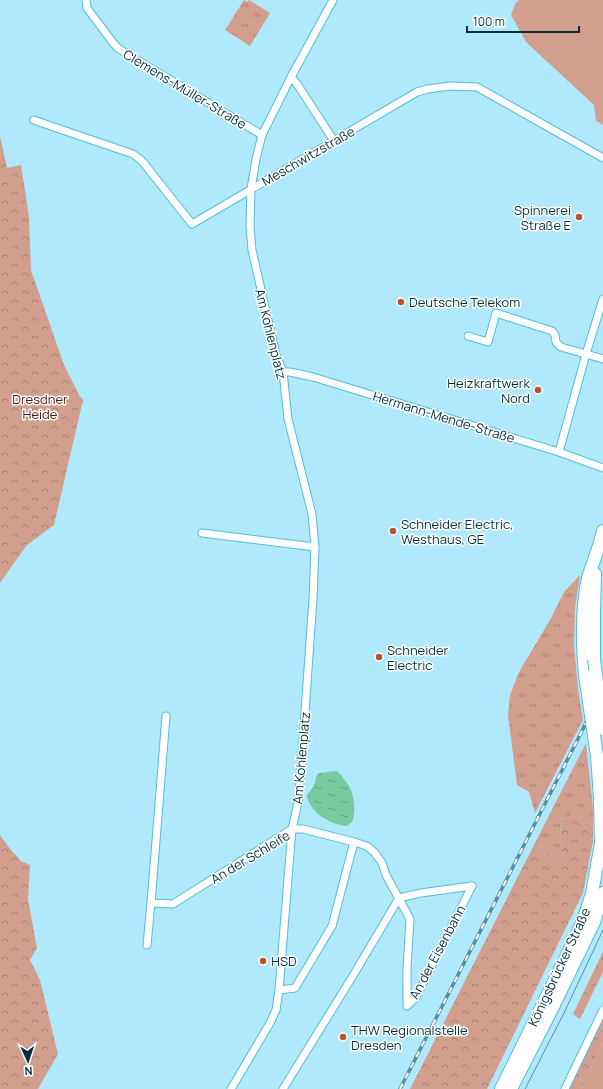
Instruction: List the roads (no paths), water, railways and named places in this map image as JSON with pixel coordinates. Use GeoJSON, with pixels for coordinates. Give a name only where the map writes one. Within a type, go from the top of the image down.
{"type":"FeatureCollection","features":[{"type":"Feature","properties":{"kind":"main road","name":"Königsbrücker Straße"},"geometry":{"type":"LineString","coordinates":[[501,1089],[573,943],[584,918],[592,893],[601,843],[600,798],[597,756],[585,675],[583,651],[584,611],[589,576],[603,531]]}},
{"type":"Feature","properties":{"kind":"main road","name":"Königsbrücker Straße"},"geometry":{"type":"LineString","coordinates":[[597,554],[594,612],[594,659],[603,729]]}},
{"type":"Feature","properties":{"kind":"main road","name":"Königsbrücker Straße"},"geometry":{"type":"LineString","coordinates":[[511,1089],[594,922],[603,893]]}},
{"type":"Feature","properties":{"kind":"street","name":"Clemens-Müller-Straße"},"geometry":{"type":"LineString","coordinates":[[86,0],[87,8],[119,49],[262,135]]}},
{"type":"Feature","properties":{"kind":"street","name":"Am Kohlenplatz"},"geometry":{"type":"LineString","coordinates":[[292,829],[299,796],[313,599],[315,547],[312,514],[288,419],[283,372],[276,355],[252,250],[250,226],[251,189],[262,135],[291,77],[333,0]]}},
{"type":"Feature","properties":{"kind":"street"},"geometry":{"type":"LineString","coordinates":[[291,77],[334,141]]}},
{"type":"Feature","properties":{"kind":"street","name":"Meschwitzstraße"},"geometry":{"type":"LineString","coordinates":[[34,120],[133,154],[142,161],[192,224],[417,92],[428,89],[450,86],[477,87],[603,158]]}},
{"type":"Feature","properties":{"kind":"street"},"geometry":{"type":"LineString","coordinates":[[559,452],[603,299]]}},
{"type":"Feature","properties":{"kind":"street"},"geometry":{"type":"LineString","coordinates":[[468,336],[488,342],[496,313],[552,331],[555,335],[556,342],[561,347],[603,359]]}},
{"type":"Feature","properties":{"kind":"street","name":"Hermann-Mende-Straße"},"geometry":{"type":"LineString","coordinates":[[283,372],[313,376],[559,452],[603,468]]}},
{"type":"Feature","properties":{"kind":"street"},"geometry":{"type":"LineString","coordinates":[[202,533],[315,547]]}},
{"type":"Feature","properties":{"kind":"street"},"geometry":{"type":"LineString","coordinates":[[147,945],[166,716]]}},
{"type":"Feature","properties":{"kind":"street"},"geometry":{"type":"LineString","coordinates":[[283,1089],[399,898],[386,875],[382,863],[375,853],[367,846],[303,828],[292,829]]}},
{"type":"Feature","properties":{"kind":"street","name":"An der Schleife"},"geometry":{"type":"LineString","coordinates":[[151,903],[173,904],[292,829]]}},
{"type":"Feature","properties":{"kind":"street","name":"An der Schleife"},"geometry":{"type":"LineString","coordinates":[[231,1089],[270,1023],[276,1010],[279,990],[292,829]]}},
{"type":"Feature","properties":{"kind":"street"},"geometry":{"type":"LineString","coordinates":[[279,990],[295,988],[332,926],[354,842]]}},
{"type":"Feature","properties":{"kind":"street","name":"An der Eisenbahn"},"geometry":{"type":"LineString","coordinates":[[472,886],[416,997],[407,1006],[407,968],[410,919],[399,898],[426,892],[472,886]]}},
{"type":"Feature","properties":{"kind":"street"},"geometry":{"type":"LineString","coordinates":[[565,1089],[603,1010]]}},
{"type":"Feature","properties":{"kind":"water"},"geometry":{"type":"Polygon","coordinates":[[[337,771],[348,785],[353,797],[353,819],[347,826],[328,821],[322,817],[312,808],[307,796],[314,785],[316,776],[319,773],[337,771]]]}},
{"type":"Feature","properties":{"kind":"tram line"},"geometry":{"type":"LineString","coordinates":[[525,1089],[564,1013],[603,930]]}},
{"type":"Feature","properties":{"kind":"railway"},"geometry":{"type":"LineString","coordinates":[[400,1089],[581,733],[603,686]]}},
{"type":"Feature","properties":{"kind":"place","name":"Spinnerei Straße E"},"geometry":{"type":"Point","coordinates":[579,217]}},
{"type":"Feature","properties":{"kind":"place","name":"Deutsche Telekom"},"geometry":{"type":"Point","coordinates":[401,302]}},
{"type":"Feature","properties":{"kind":"place","name":"Heizkraftwerk Nord"},"geometry":{"type":"Point","coordinates":[538,390]}},
{"type":"Feature","properties":{"kind":"place","name":"Schneider Electric, Westhaus, GE"},"geometry":{"type":"Point","coordinates":[393,531]}},
{"type":"Feature","properties":{"kind":"place","name":"Schneider Electric"},"geometry":{"type":"Point","coordinates":[379,657]}},
{"type":"Feature","properties":{"kind":"place","name":"HSD"},"geometry":{"type":"Point","coordinates":[263,961]}},
{"type":"Feature","properties":{"kind":"place","name":"THW Regionalstelle Dresden"},"geometry":{"type":"Point","coordinates":[343,1037]}},
{"type":"Feature","properties":{"kind":"park label","name":"Dresdner Heide"},"geometry":{"type":"Point","coordinates":[40,406]}}]}
